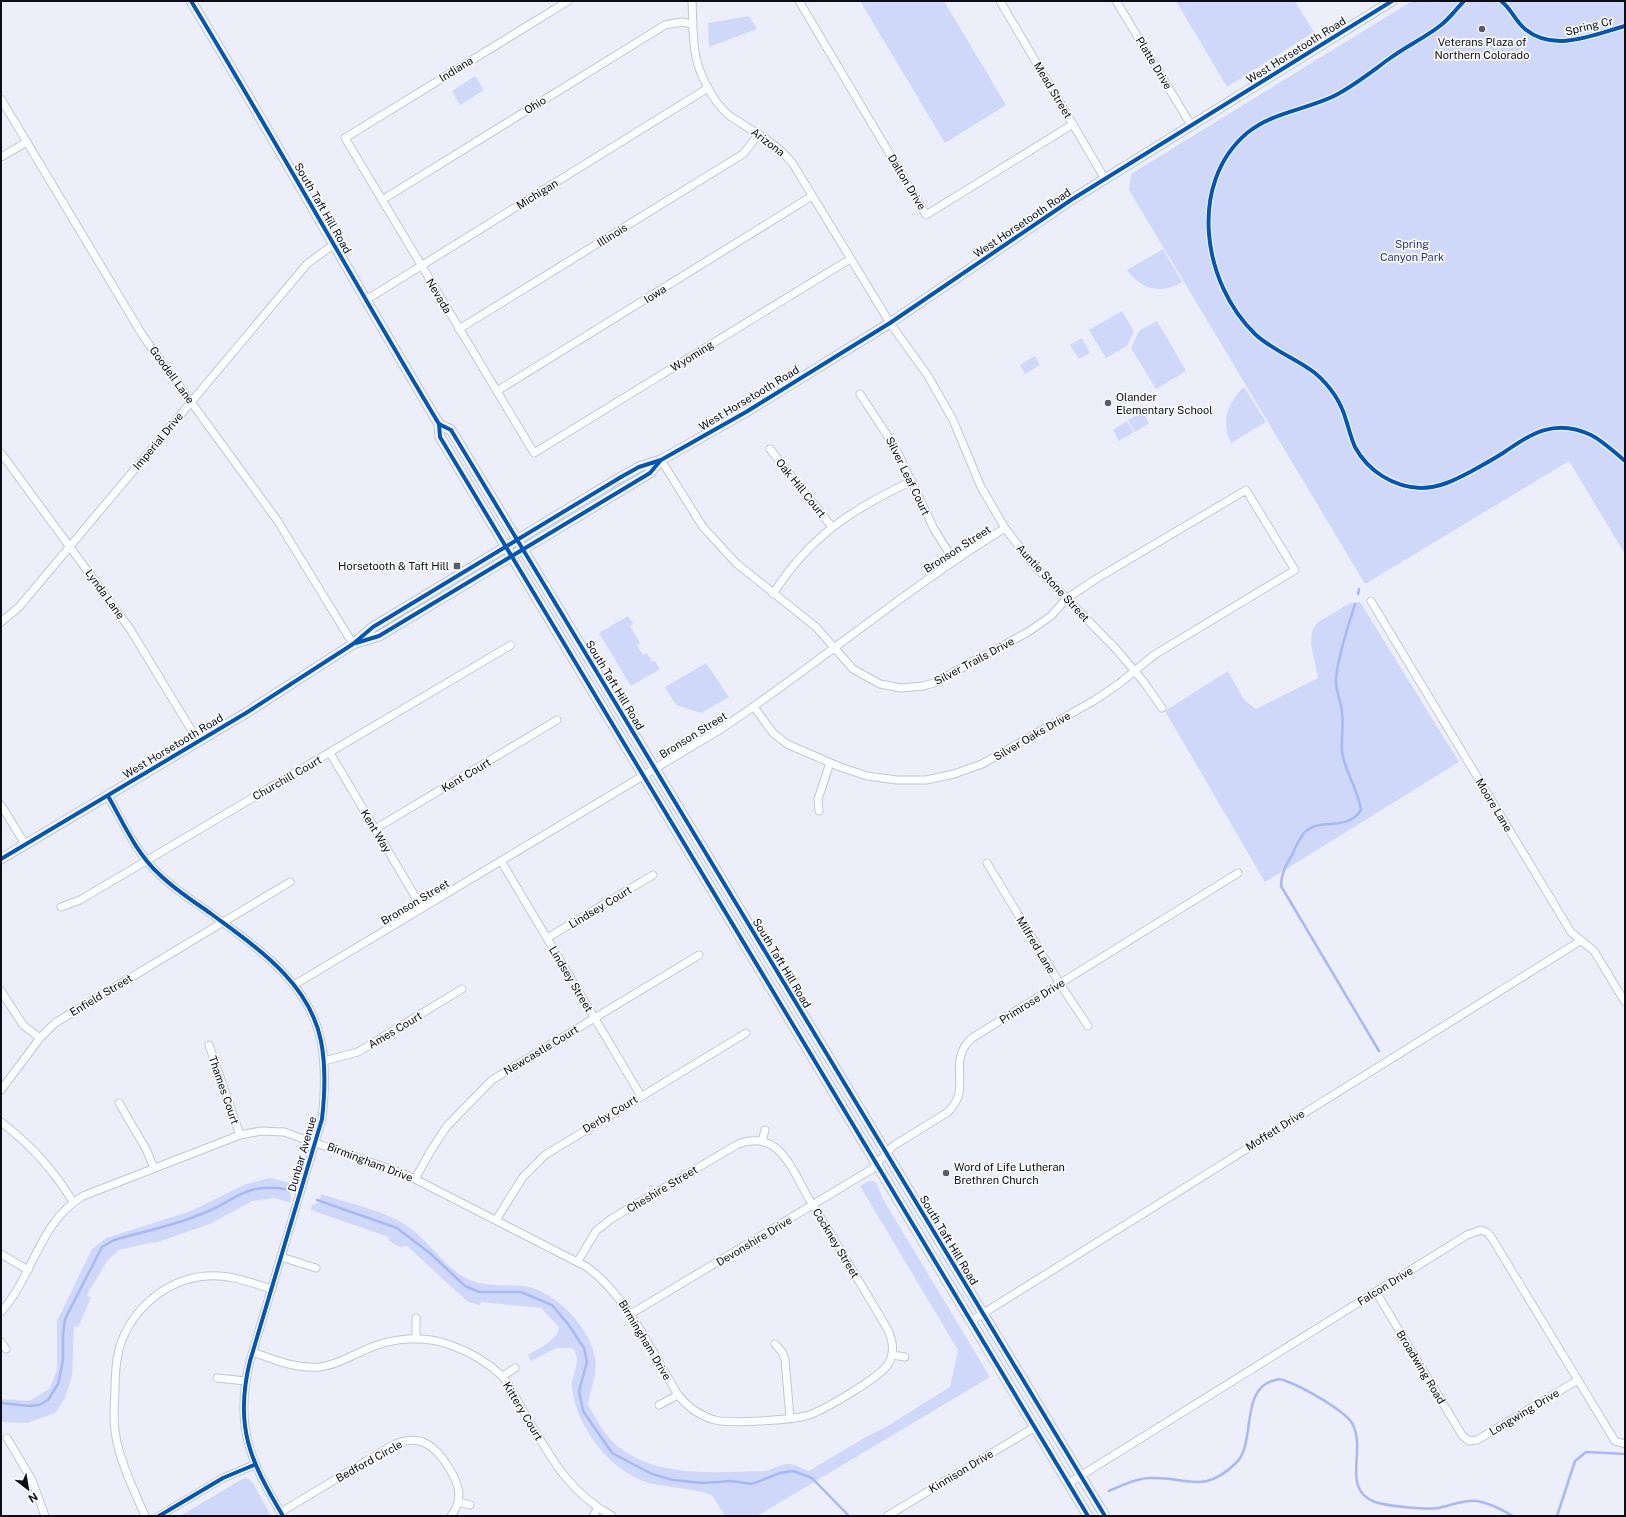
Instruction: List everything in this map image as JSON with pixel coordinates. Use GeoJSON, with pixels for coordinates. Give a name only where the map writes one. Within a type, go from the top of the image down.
{"type":"FeatureCollection","features":[{"type":"Feature","properties":{"kind":"main road","name":"South Taft Hill Road"},"geometry":{"type":"LineString","coordinates":[[191,1],[266,125],[439,424],[440,437],[1088,1516]]}},
{"type":"Feature","properties":{"kind":"main road","name":"West Horsetooth Road"},"geometry":{"type":"LineString","coordinates":[[1,859],[246,713],[352,644],[372,626],[621,477],[639,467],[661,460],[746,412],[890,324],[1105,179],[1392,1]]}},
{"type":"Feature","properties":{"kind":"main road","name":"South Taft Hill Road"},"geometry":{"type":"LineString","coordinates":[[439,424],[451,430],[1105,1516]]}},
{"type":"Feature","properties":{"kind":"main road","name":"West Horsetooth Road"},"geometry":{"type":"LineString","coordinates":[[352,644],[379,636],[650,473],[661,460]]}},
{"type":"Feature","properties":{"kind":"street","name":"Indiana"},"geometry":{"type":"LineString","coordinates":[[345,138],[568,1]]}},
{"type":"Feature","properties":{"kind":"street","name":"Arizona"},"geometry":{"type":"LineString","coordinates":[[692,1],[692,24],[695,57],[708,88],[728,115],[759,134],[786,155],[890,324]]}},
{"type":"Feature","properties":{"kind":"street","name":"Dalton Drive"},"geometry":{"type":"LineString","coordinates":[[799,1],[926,215],[1073,124]]}},
{"type":"Feature","properties":{"kind":"street","name":"Mead Street"},"geometry":{"type":"LineString","coordinates":[[1000,1],[1105,179]]}},
{"type":"Feature","properties":{"kind":"street","name":"Platte Drive"},"geometry":{"type":"LineString","coordinates":[[1116,1],[1191,125]]}},
{"type":"Feature","properties":{"kind":"street","name":"Ohio"},"geometry":{"type":"LineString","coordinates":[[382,200],[665,25],[682,22],[692,24]]}},
{"type":"Feature","properties":{"kind":"street","name":"Michigan"},"geometry":{"type":"LineString","coordinates":[[366,300],[708,88]]}},
{"type":"Feature","properties":{"kind":"street","name":"Goodell Lane"},"geometry":{"type":"LineString","coordinates":[[1,99],[143,336],[277,520],[352,644]]}},
{"type":"Feature","properties":{"kind":"street","name":"Illinois"},"geometry":{"type":"LineString","coordinates":[[459,329],[743,154],[759,134]]}},
{"type":"Feature","properties":{"kind":"street","name":"Nevada"},"geometry":{"type":"LineString","coordinates":[[345,138],[534,453]]}},
{"type":"Feature","properties":{"kind":"street"},"geometry":{"type":"LineString","coordinates":[[1,157],[26,142]]}},
{"type":"Feature","properties":{"kind":"street","name":"Iowa"},"geometry":{"type":"LineString","coordinates":[[497,392],[812,196]]}},
{"type":"Feature","properties":{"kind":"street","name":"Imperial Drive"},"geometry":{"type":"LineString","coordinates":[[1,622],[19,607],[307,264],[334,244]]}},
{"type":"Feature","properties":{"kind":"street","name":"Wyoming"},"geometry":{"type":"LineString","coordinates":[[534,453],[850,259]]}},
{"type":"Feature","properties":{"kind":"street","name":"Auntie Stone Street"},"geometry":{"type":"LineString","coordinates":[[890,324],[935,387],[953,420],[981,486],[1005,528],[1030,561],[1116,649],[1135,671],[1162,708]]}},
{"type":"Feature","properties":{"kind":"street","name":"Silver Leaf Court"},"geometry":{"type":"LineString","coordinates":[[860,394],[895,447],[934,528],[954,561]]}},
{"type":"Feature","properties":{"kind":"street","name":"Oak Hill Court"},"geometry":{"type":"LineString","coordinates":[[770,450],[832,527]]}},
{"type":"Feature","properties":{"kind":"street","name":"Lynda Lane"},"geometry":{"type":"LineString","coordinates":[[1,453],[130,629],[198,741]]}},
{"type":"Feature","properties":{"kind":"street","name":"Silver Trails Drive"},"geometry":{"type":"LineString","coordinates":[[661,460],[690,509],[714,541],[736,563],[773,594],[807,618],[853,669],[872,681],[896,688],[923,686],[944,678],[1028,632],[1051,616],[1066,599],[1096,579],[1246,490],[1296,570]]}},
{"type":"Feature","properties":{"kind":"street"},"geometry":{"type":"LineString","coordinates":[[773,594],[797,562],[832,527],[876,498],[912,481]]}},
{"type":"Feature","properties":{"kind":"street","name":"Bronson Street"},"geometry":{"type":"LineString","coordinates":[[294,985],[655,770],[754,707],[954,561],[1005,528]]}},
{"type":"Feature","properties":{"kind":"street","name":"Silver Oaks Drive"},"geometry":{"type":"LineString","coordinates":[[754,707],[773,733],[787,744],[830,763],[867,776],[897,780],[926,780],[954,774],[982,764],[1007,751],[1095,700],[1154,655],[1296,570]]}},
{"type":"Feature","properties":{"kind":"street","name":"Moore Lane"},"geometry":{"type":"LineString","coordinates":[[1371,601],[1572,932],[1594,951],[1625,1002]]}},
{"type":"Feature","properties":{"kind":"street","name":"Churchill Court"},"geometry":{"type":"LineString","coordinates":[[61,907],[80,900],[511,645]]}},
{"type":"Feature","properties":{"kind":"street","name":"Kent Court"},"geometry":{"type":"LineString","coordinates":[[375,829],[557,720]]}},
{"type":"Feature","properties":{"kind":"street","name":"Kent Way"},"geometry":{"type":"LineString","coordinates":[[330,753],[422,908]]}},
{"type":"Feature","properties":{"kind":"street"},"geometry":{"type":"LineString","coordinates":[[819,811],[818,799],[830,763]]}},
{"type":"Feature","properties":{"kind":"street","name":"Dunbar Avenue"},"geometry":{"type":"LineString","coordinates":[[108,796],[146,860],[171,885],[271,960],[294,985],[315,1022],[321,1040],[325,1080],[322,1119],[253,1352],[246,1381],[243,1412],[245,1428],[254,1465],[282,1514]]}},
{"type":"Feature","properties":{"kind":"street"},"geometry":{"type":"LineString","coordinates":[[1,804],[25,844]]}},
{"type":"Feature","properties":{"kind":"street","name":"Lindsey Street"},"geometry":{"type":"LineString","coordinates":[[501,861],[641,1096]]}},
{"type":"Feature","properties":{"kind":"street","name":"Milfred Lane"},"geometry":{"type":"LineString","coordinates":[[987,864],[1060,984],[1088,1026]]}},
{"type":"Feature","properties":{"kind":"street","name":"Primrose Drive"},"geometry":{"type":"LineString","coordinates":[[877,1164],[886,1152],[893,1146],[948,1112],[954,1106],[960,1093],[961,1085],[958,1065],[959,1056],[967,1043],[1238,873]]}},
{"type":"Feature","properties":{"kind":"street","name":"Lindsey Court"},"geometry":{"type":"LineString","coordinates":[[547,938],[653,876]]}},
{"type":"Feature","properties":{"kind":"street","name":"Enfield Street"},"geometry":{"type":"LineString","coordinates":[[1,1090],[40,1038],[62,1018],[290,882]]}},
{"type":"Feature","properties":{"kind":"street","name":"Moffett Drive"},"geometry":{"type":"LineString","coordinates":[[971,1321],[1580,940]]}},
{"type":"Feature","properties":{"kind":"street","name":"Newcastle Court"},"geometry":{"type":"LineString","coordinates":[[415,1179],[447,1126],[481,1090],[503,1072],[699,955]]}},
{"type":"Feature","properties":{"kind":"street","name":"Ames Court"},"geometry":{"type":"LineString","coordinates":[[324,1061],[346,1056],[362,1050],[462,989]]}},
{"type":"Feature","properties":{"kind":"street"},"geometry":{"type":"LineString","coordinates":[[1,991],[19,1020],[40,1038]]}},
{"type":"Feature","properties":{"kind":"street","name":"Derby Court"},"geometry":{"type":"LineString","coordinates":[[496,1220],[523,1177],[545,1154],[746,1033]]}},
{"type":"Feature","properties":{"kind":"street","name":"Thames Court"},"geometry":{"type":"LineString","coordinates":[[209,1045],[240,1136]]}},
{"type":"Feature","properties":{"kind":"street"},"geometry":{"type":"LineString","coordinates":[[119,1103],[146,1149],[154,1168]]}},
{"type":"Feature","properties":{"kind":"street"},"geometry":{"type":"LineString","coordinates":[[1,1122],[26,1142],[42,1159],[73,1202]]}},
{"type":"Feature","properties":{"kind":"street","name":"Birmingham Drive"},"geometry":{"type":"LineString","coordinates":[[1,1312],[14,1295],[52,1225],[73,1202],[84,1196],[154,1168],[240,1136],[272,1130],[284,1132],[316,1142],[415,1179],[578,1261],[600,1276],[610,1286],[678,1395],[693,1410],[703,1416],[719,1421],[790,1418],[815,1413],[878,1375],[888,1364],[892,1355]]}},
{"type":"Feature","properties":{"kind":"street"},"geometry":{"type":"LineString","coordinates":[[762,1141],[765,1130]]}},
{"type":"Feature","properties":{"kind":"street","name":"Cheshire Street"},"geometry":{"type":"LineString","coordinates":[[578,1261],[596,1232],[612,1219],[738,1144],[752,1140],[762,1141]]}},
{"type":"Feature","properties":{"kind":"street","name":"Cockney Street"},"geometry":{"type":"LineString","coordinates":[[762,1141],[769,1144],[782,1155],[813,1205],[888,1330],[892,1341],[892,1355]]}},
{"type":"Feature","properties":{"kind":"street","name":"Devonshire Drive"},"geometry":{"type":"LineString","coordinates":[[629,1315],[866,1174],[877,1164]]}},
{"type":"Feature","properties":{"kind":"street","name":"Falcon Drive"},"geometry":{"type":"LineString","coordinates":[[1069,1483],[1468,1234],[1481,1230],[1488,1233],[1493,1240],[1615,1441],[1625,1444]]}},
{"type":"Feature","properties":{"kind":"street"},"geometry":{"type":"LineString","coordinates":[[1,1254],[28,1270]]}},
{"type":"Feature","properties":{"kind":"street"},"geometry":{"type":"LineString","coordinates":[[281,1257],[316,1268]]}},
{"type":"Feature","properties":{"kind":"street"},"geometry":{"type":"LineString","coordinates":[[145,1516],[120,1453],[114,1427],[116,1364],[125,1334],[131,1322],[140,1309],[162,1291],[181,1282],[195,1278],[221,1276],[272,1289]]}},
{"type":"Feature","properties":{"kind":"street","name":"Broadwing Road"},"geometry":{"type":"LineString","coordinates":[[1376,1292],[1462,1435],[1469,1441]]}},
{"type":"Feature","properties":{"kind":"street"},"geometry":{"type":"LineString","coordinates":[[416,1318],[416,1339]]}},
{"type":"Feature","properties":{"kind":"street","name":"Kittery Court"},"geometry":{"type":"LineString","coordinates":[[253,1352],[291,1365],[319,1367],[343,1361],[364,1350],[388,1342],[416,1339],[454,1346],[480,1360],[503,1376],[559,1471],[571,1485],[598,1508],[612,1516]]}},
{"type":"Feature","properties":{"kind":"street"},"geometry":{"type":"LineString","coordinates":[[1,1342],[6,1349]]}},
{"type":"Feature","properties":{"kind":"street"},"geometry":{"type":"LineString","coordinates":[[775,1344],[782,1352],[785,1359],[790,1418]]}},
{"type":"Feature","properties":{"kind":"street"},"geometry":{"type":"LineString","coordinates":[[892,1355],[905,1356]]}},
{"type":"Feature","properties":{"kind":"street"},"geometry":{"type":"LineString","coordinates":[[503,1376],[515,1368]]}},
{"type":"Feature","properties":{"kind":"street"},"geometry":{"type":"LineString","coordinates":[[217,1378],[246,1381]]}},
{"type":"Feature","properties":{"kind":"street","name":"Longwing Drive"},"geometry":{"type":"LineString","coordinates":[[1469,1441],[1477,1440],[1578,1380]]}},
{"type":"Feature","properties":{"kind":"street"},"geometry":{"type":"LineString","coordinates":[[658,1405],[678,1395]]}},
{"type":"Feature","properties":{"kind":"street","name":"Kinnison Drive"},"geometry":{"type":"LineString","coordinates":[[887,1516],[1035,1426]]}},
{"type":"Feature","properties":{"kind":"street"},"geometry":{"type":"LineString","coordinates":[[7,1438],[32,1480],[45,1516]]}},
{"type":"Feature","properties":{"kind":"street","name":"Bedford Circle"},"geometry":{"type":"LineString","coordinates":[[282,1514],[393,1445],[408,1440],[428,1444],[441,1455],[457,1480],[459,1502]]}},
{"type":"Feature","properties":{"kind":"street"},"geometry":{"type":"LineString","coordinates":[[159,1516],[223,1478],[254,1465]]}},
{"type":"Feature","properties":{"kind":"street"},"geometry":{"type":"LineString","coordinates":[[451,1516],[459,1502],[470,1505]]}},
{"type":"Feature","properties":{"kind":"street"},"geometry":{"type":"LineString","coordinates":[[593,1516],[598,1508]]}},
{"type":"Feature","properties":{"kind":"green space"},"geometry":{"type":"Polygon","coordinates":[[[860,1],[944,1],[1006,105],[945,143],[860,1]]]}},
{"type":"Feature","properties":{"kind":"green space"},"geometry":{"type":"Polygon","coordinates":[[[1176,1],[1295,1],[1314,32],[1227,87],[1176,1]]]}},
{"type":"Feature","properties":{"kind":"green space","name":"Spring Canyon Park"},"geometry":{"type":"Polygon","coordinates":[[[1412,1],[1625,1],[1625,554],[1569,461],[1365,584],[1129,190],[1131,174],[1412,1]]]}},
{"type":"Feature","properties":{"kind":"green space"},"geometry":{"type":"Polygon","coordinates":[[[749,16],[757,29],[709,47],[708,23],[749,16]]]}},
{"type":"Feature","properties":{"kind":"green space"},"geometry":{"type":"Polygon","coordinates":[[[475,76],[484,90],[460,105],[452,91],[475,76]]]}},
{"type":"Feature","properties":{"kind":"green space"},"geometry":{"type":"Polygon","coordinates":[[[1163,249],[1182,282],[1174,286],[1159,289],[1145,286],[1132,277],[1127,270],[1163,249]]]}},
{"type":"Feature","properties":{"kind":"green space"},"geometry":{"type":"Polygon","coordinates":[[[1122,311],[1134,331],[1127,346],[1106,358],[1089,330],[1122,311]]]}},
{"type":"Feature","properties":{"kind":"green space"},"geometry":{"type":"Polygon","coordinates":[[[1157,321],[1186,371],[1156,389],[1131,348],[1139,331],[1157,321]]]}},
{"type":"Feature","properties":{"kind":"green space"},"geometry":{"type":"Polygon","coordinates":[[[1082,338],[1090,353],[1079,359],[1070,345],[1082,338]]]}},
{"type":"Feature","properties":{"kind":"green space"},"geometry":{"type":"Polygon","coordinates":[[[1035,356],[1040,365],[1025,374],[1020,365],[1035,356]]]}},
{"type":"Feature","properties":{"kind":"green space"},"geometry":{"type":"Polygon","coordinates":[[[1244,387],[1266,422],[1231,443],[1226,428],[1227,413],[1234,399],[1244,387]]]}},
{"type":"Feature","properties":{"kind":"green space"},"geometry":{"type":"Polygon","coordinates":[[[1143,412],[1149,423],[1135,432],[1128,420],[1143,412]]]}},
{"type":"Feature","properties":{"kind":"green space"},"geometry":{"type":"Polygon","coordinates":[[[1127,421],[1134,432],[1119,441],[1113,430],[1127,421]]]}},
{"type":"Feature","properties":{"kind":"green space"},"geometry":{"type":"Polygon","coordinates":[[[1360,602],[1459,762],[1265,882],[1165,711],[1228,671],[1244,700],[1256,709],[1318,678],[1311,644],[1312,631],[1317,623],[1350,603],[1360,602]]]}},
{"type":"Feature","properties":{"kind":"green space"},"geometry":{"type":"Polygon","coordinates":[[[628,616],[633,624],[630,626],[640,643],[637,645],[643,655],[647,653],[652,662],[655,661],[660,669],[631,686],[599,633],[628,616]]]}},
{"type":"Feature","properties":{"kind":"green space"},"geometry":{"type":"Polygon","coordinates":[[[706,663],[729,697],[701,713],[676,705],[665,687],[706,663]]]}},
{"type":"Feature","properties":{"kind":"green space"},"geometry":{"type":"Polygon","coordinates":[[[270,1178],[294,1184],[289,1191],[291,1195],[290,1203],[275,1198],[252,1201],[210,1224],[154,1243],[119,1250],[107,1261],[87,1295],[91,1298],[78,1327],[74,1326],[72,1376],[65,1398],[55,1413],[27,1423],[1,1422],[1,1399],[29,1401],[49,1389],[57,1371],[57,1321],[92,1249],[106,1238],[191,1211],[246,1184],[270,1178]]]}},
{"type":"Feature","properties":{"kind":"green space"},"geometry":{"type":"Polygon","coordinates":[[[869,1181],[876,1182],[883,1199],[990,1377],[757,1516],[725,1516],[712,1495],[649,1483],[622,1469],[609,1458],[598,1446],[580,1418],[572,1388],[577,1357],[572,1348],[556,1348],[531,1361],[528,1355],[547,1344],[558,1332],[559,1327],[541,1308],[481,1302],[480,1305],[468,1302],[407,1246],[400,1247],[388,1240],[389,1237],[311,1210],[312,1205],[319,1202],[321,1194],[389,1216],[416,1232],[449,1266],[462,1276],[485,1284],[524,1286],[536,1289],[559,1303],[579,1323],[592,1346],[596,1364],[588,1405],[612,1441],[628,1453],[645,1462],[683,1471],[763,1471],[786,1464],[791,1464],[809,1471],[866,1437],[886,1427],[950,1387],[958,1350],[860,1186],[869,1181]]]}},
{"type":"Feature","properties":{"kind":"green space"},"geometry":{"type":"Polygon","coordinates":[[[244,1478],[249,1479],[253,1483],[271,1516],[180,1516],[244,1478]]]}},
{"type":"Feature","properties":{"kind":"waterway"},"geometry":{"type":"LineString","coordinates":[[1358,594],[1359,589]]}},
{"type":"Feature","properties":{"kind":"waterway"},"geometry":{"type":"LineString","coordinates":[[1355,604],[1340,653],[1336,681],[1343,717],[1342,752],[1361,810],[1355,817],[1348,821],[1318,825],[1310,828],[1304,833],[1284,870],[1281,886],[1379,1051]]}},
{"type":"Feature","properties":{"kind":"waterway"},"geometry":{"type":"LineString","coordinates":[[1,1403],[30,1406],[39,1405],[48,1400],[58,1384],[63,1360],[65,1319],[102,1247],[114,1240],[189,1219],[212,1210],[251,1190],[262,1188],[290,1190]]}},
{"type":"Feature","properties":{"kind":"waterway"},"geometry":{"type":"LineString","coordinates":[[317,1200],[397,1228],[431,1254],[465,1286],[479,1292],[521,1292],[552,1305],[568,1324],[584,1348],[587,1362],[579,1391],[583,1411],[612,1453],[652,1474],[673,1480],[703,1483],[731,1481],[752,1484],[780,1473],[793,1471],[812,1478],[849,1516]]}},
{"type":"Feature","properties":{"kind":"waterway"},"geometry":{"type":"LineString","coordinates":[[1109,1491],[1144,1478],[1204,1482],[1224,1473],[1236,1463],[1242,1454],[1246,1444],[1252,1406],[1256,1395],[1262,1387],[1272,1381],[1280,1379],[1300,1387],[1322,1399],[1349,1419],[1353,1425],[1356,1436],[1356,1469],[1359,1488],[1365,1496],[1375,1502],[1397,1506],[1438,1508],[1463,1502],[1477,1501],[1486,1503],[1513,1516]]}},
{"type":"Feature","properties":{"kind":"waterway"},"geometry":{"type":"LineString","coordinates":[[1557,1516],[1575,1461],[1586,1452],[1625,1454]]}},
{"type":"Feature","properties":{"kind":"cycle path"},"geometry":{"type":"LineString","coordinates":[[191,1],[254,106],[439,424],[440,437],[1088,1516]]}},
{"type":"Feature","properties":{"kind":"cycle path"},"geometry":{"type":"LineString","coordinates":[[1,859],[246,713],[353,644],[373,627],[621,477],[639,467],[661,460],[746,412],[890,323],[1071,200],[1392,1]]}},
{"type":"Feature","properties":{"kind":"cycle path"},"geometry":{"type":"LineString","coordinates":[[1464,1],[1435,30],[1395,54],[1362,79],[1323,101],[1267,120],[1247,133],[1228,154],[1216,179],[1209,206],[1209,234],[1214,262],[1223,289],[1237,313],[1255,334],[1277,350],[1308,368],[1325,383],[1334,394],[1344,413],[1355,447],[1360,456],[1374,470],[1391,481],[1401,485],[1421,488],[1428,488],[1453,481],[1495,458],[1524,439],[1544,430],[1555,428],[1578,430],[1591,435],[1604,443],[1625,461]]}},
{"type":"Feature","properties":{"kind":"cycle path","name":"Spring Cr"},"geometry":{"type":"LineString","coordinates":[[1501,1],[1508,7],[1518,22],[1525,29],[1536,36],[1548,40],[1574,40],[1625,26]]}},
{"type":"Feature","properties":{"kind":"cycle path"},"geometry":{"type":"LineString","coordinates":[[439,424],[451,430],[1105,1516]]}},
{"type":"Feature","properties":{"kind":"cycle path"},"geometry":{"type":"LineString","coordinates":[[356,643],[379,636],[650,473],[660,461]]}},
{"type":"Feature","properties":{"kind":"cycle path"},"geometry":{"type":"LineString","coordinates":[[108,796],[143,857],[151,866],[177,890],[261,952],[278,967],[292,983],[305,1000],[315,1020],[321,1041],[324,1060],[324,1100],[322,1119],[250,1361],[245,1384],[244,1405],[248,1442],[262,1478],[283,1516]]}},
{"type":"Feature","properties":{"kind":"cycle path"},"geometry":{"type":"LineString","coordinates":[[159,1516],[223,1478],[254,1465]]}},
{"type":"Feature","properties":{"kind":"place","name":"Veterans Plaza of Northern Colorado"},"geometry":{"type":"Point","coordinates":[1482,29]}},
{"type":"Feature","properties":{"kind":"place","name":"Olander Elementary School"},"geometry":{"type":"Point","coordinates":[1108,403]}},
{"type":"Feature","properties":{"kind":"place","name":"Horsetooth & Taft Hill"},"geometry":{"type":"Point","coordinates":[457,566]}},
{"type":"Feature","properties":{"kind":"place","name":"Word of Life Lutheran Brethren Church"},"geometry":{"type":"Point","coordinates":[946,1173]}}]}
